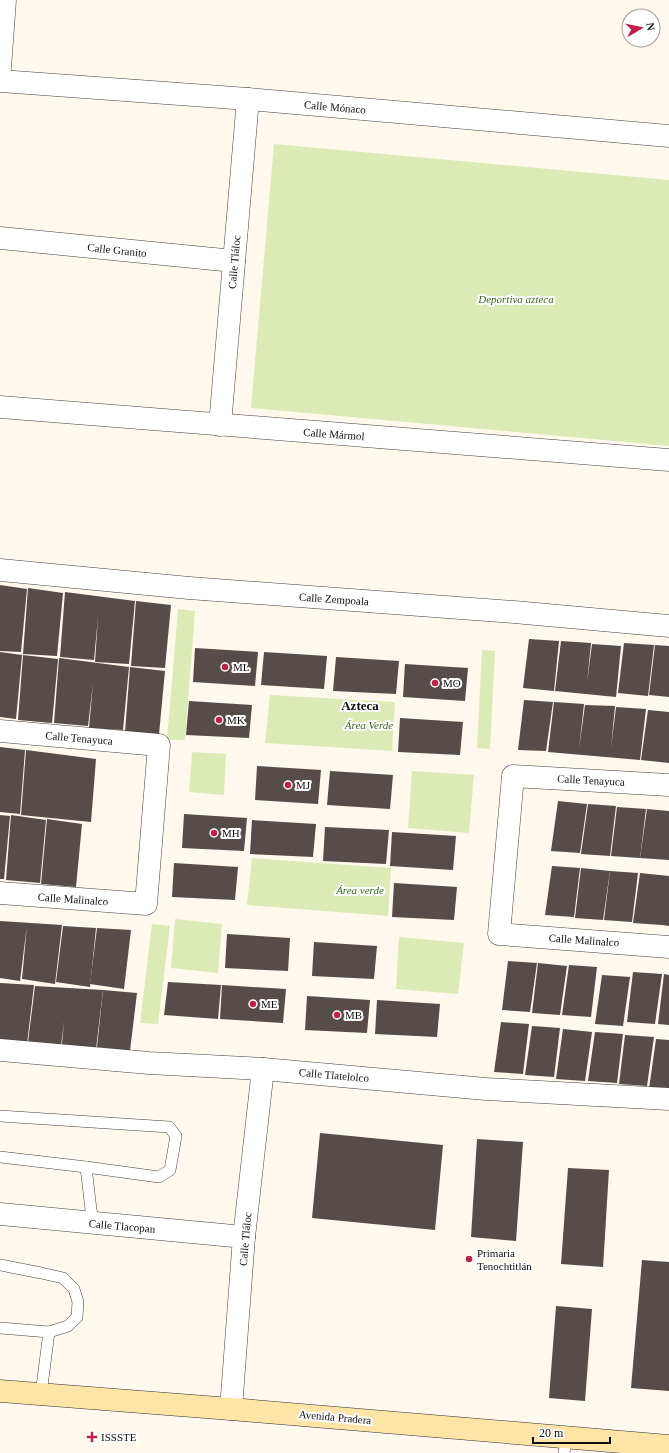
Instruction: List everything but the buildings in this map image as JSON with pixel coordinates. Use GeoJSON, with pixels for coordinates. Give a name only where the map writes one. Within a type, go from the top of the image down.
{"type":"FeatureCollection","features":[{"type":"Feature","properties":{"kind":"street"},"geometry":{"type":"LineString","coordinates":[[0,68],[5,0]]}},
{"type":"Feature","properties":{"kind":"street","name":"Calle Mónaco"},"geometry":{"type":"LineString","coordinates":[[0,81],[248,99],[669,136]]}},
{"type":"Feature","properties":{"kind":"street","name":"Calle Tláloc"},"geometry":{"type":"LineString","coordinates":[[220,425],[248,99]]}},
{"type":"Feature","properties":{"kind":"street","name":"Calle Granito"},"geometry":{"type":"LineString","coordinates":[[0,238],[234,261]]}},
{"type":"Feature","properties":{"kind":"street","name":"Calle Mármol"},"geometry":{"type":"LineString","coordinates":[[0,407],[669,460]]}},
{"type":"Feature","properties":{"kind":"street","name":"Calle Zempoala"},"geometry":{"type":"LineString","coordinates":[[0,570],[188,588],[514,612],[669,626]]}},
{"type":"Feature","properties":{"kind":"street","name":"Calle Tenayuca"},"geometry":{"type":"LineString","coordinates":[[0,731],[158,745],[146,904]]}},
{"type":"Feature","properties":{"kind":"street","name":"Calle Tenayuca"},"geometry":{"type":"LineString","coordinates":[[499,934],[513,776],[669,785]]}},
{"type":"Feature","properties":{"kind":"street","name":"Calle Malinalco"},"geometry":{"type":"LineString","coordinates":[[0,893],[146,904]]}},
{"type":"Feature","properties":{"kind":"street","name":"Calle Malinalco"},"geometry":{"type":"LineString","coordinates":[[499,934],[669,947]]}},
{"type":"Feature","properties":{"kind":"street","name":"Calle Tlatelolco"},"geometry":{"type":"LineString","coordinates":[[0,1050],[149,1063],[263,1069],[486,1089],[669,1098]]}},
{"type":"Feature","properties":{"kind":"street","name":"Calle Tláloc"},"geometry":{"type":"LineString","coordinates":[[231,1409],[244,1237],[263,1069]]}},
{"type":"Feature","properties":{"kind":"street","name":"Calle Tlacopan"},"geometry":{"type":"LineString","coordinates":[[0,1214],[244,1237]]}},
{"type":"Feature","properties":{"kind":"street","name":"Avenida Pradera"},"geometry":{"type":"LineString","coordinates":[[0,1391],[231,1409],[566,1445],[669,1446]]}},
{"type":"Feature","properties":{"kind":"lane"},"geometry":{"type":"LineString","coordinates":[[0,1116],[169,1127],[176,1136],[170,1170],[159,1177],[0,1156]]}},
{"type":"Feature","properties":{"kind":"lane"},"geometry":{"type":"LineString","coordinates":[[86,1167],[94,1223]]}},
{"type":"Feature","properties":{"kind":"lane"},"geometry":{"type":"LineString","coordinates":[[0,1265],[41,1272],[63,1278],[74,1289],[78,1302],[77,1317],[68,1326],[49,1332],[0,1328]]}},
{"type":"Feature","properties":{"kind":"lane"},"geometry":{"type":"LineString","coordinates":[[41,1394],[49,1332]]}},
{"type":"Feature","properties":{"kind":"green space","name":"Deportiva azteca"},"geometry":{"type":"Polygon","coordinates":[[[274,144],[669,180],[669,446],[251,408],[274,144]]]}},
{"type":"Feature","properties":{"kind":"green space"},"geometry":{"type":"Polygon","coordinates":[[[178,609],[195,611],[185,740],[167,740],[178,609]]]}},
{"type":"Feature","properties":{"kind":"green space"},"geometry":{"type":"Polygon","coordinates":[[[482,650],[495,651],[490,749],[477,748],[482,650]]]}},
{"type":"Feature","properties":{"kind":"green space","name":"Área Verde"},"geometry":{"type":"Polygon","coordinates":[[[270,695],[395,702],[392,751],[265,743],[270,695]]]}},
{"type":"Feature","properties":{"kind":"green space"},"geometry":{"type":"Polygon","coordinates":[[[192,752],[226,754],[224,795],[189,792],[192,752]]]}},
{"type":"Feature","properties":{"kind":"green space"},"geometry":{"type":"Polygon","coordinates":[[[412,771],[474,775],[469,833],[408,828],[412,771]]]}},
{"type":"Feature","properties":{"kind":"green space","name":"Área verde"},"geometry":{"type":"Polygon","coordinates":[[[252,858],[391,868],[388,916],[247,905],[252,858]]]}},
{"type":"Feature","properties":{"kind":"green space"},"geometry":{"type":"Polygon","coordinates":[[[175,919],[222,924],[218,973],[171,968],[175,919]]]}},
{"type":"Feature","properties":{"kind":"green space"},"geometry":{"type":"Polygon","coordinates":[[[152,924],[170,926],[158,1024],[140,1023],[152,924]]]}},
{"type":"Feature","properties":{"kind":"green space"},"geometry":{"type":"Polygon","coordinates":[[[399,937],[464,943],[458,994],[396,989],[399,937]]]}},
{"type":"Feature","properties":{"kind":"place","name":"ML"},"geometry":{"type":"Point","coordinates":[225,667]}},
{"type":"Feature","properties":{"kind":"place","name":"MO"},"geometry":{"type":"Point","coordinates":[435,683]}},
{"type":"Feature","properties":{"kind":"place","name":"MK"},"geometry":{"type":"Point","coordinates":[219,720]}},
{"type":"Feature","properties":{"kind":"place","name":"MJ"},"geometry":{"type":"Point","coordinates":[288,785]}},
{"type":"Feature","properties":{"kind":"place","name":"MH"},"geometry":{"type":"Point","coordinates":[214,833]}},
{"type":"Feature","properties":{"kind":"place","name":"ME"},"geometry":{"type":"Point","coordinates":[253,1004]}},
{"type":"Feature","properties":{"kind":"place","name":"MB"},"geometry":{"type":"Point","coordinates":[337,1015]}},
{"type":"Feature","properties":{"kind":"place","name":"Primaria Tenochtitlán"},"geometry":{"type":"Point","coordinates":[469,1259]}},
{"type":"Feature","properties":{"kind":"place","name":"ISSSTE"},"geometry":{"type":"Point","coordinates":[92,1437]}},
{"type":"Feature","properties":{"kind":"district","name":"Azteca"},"geometry":{"type":"Point","coordinates":[360,705]}}]}
